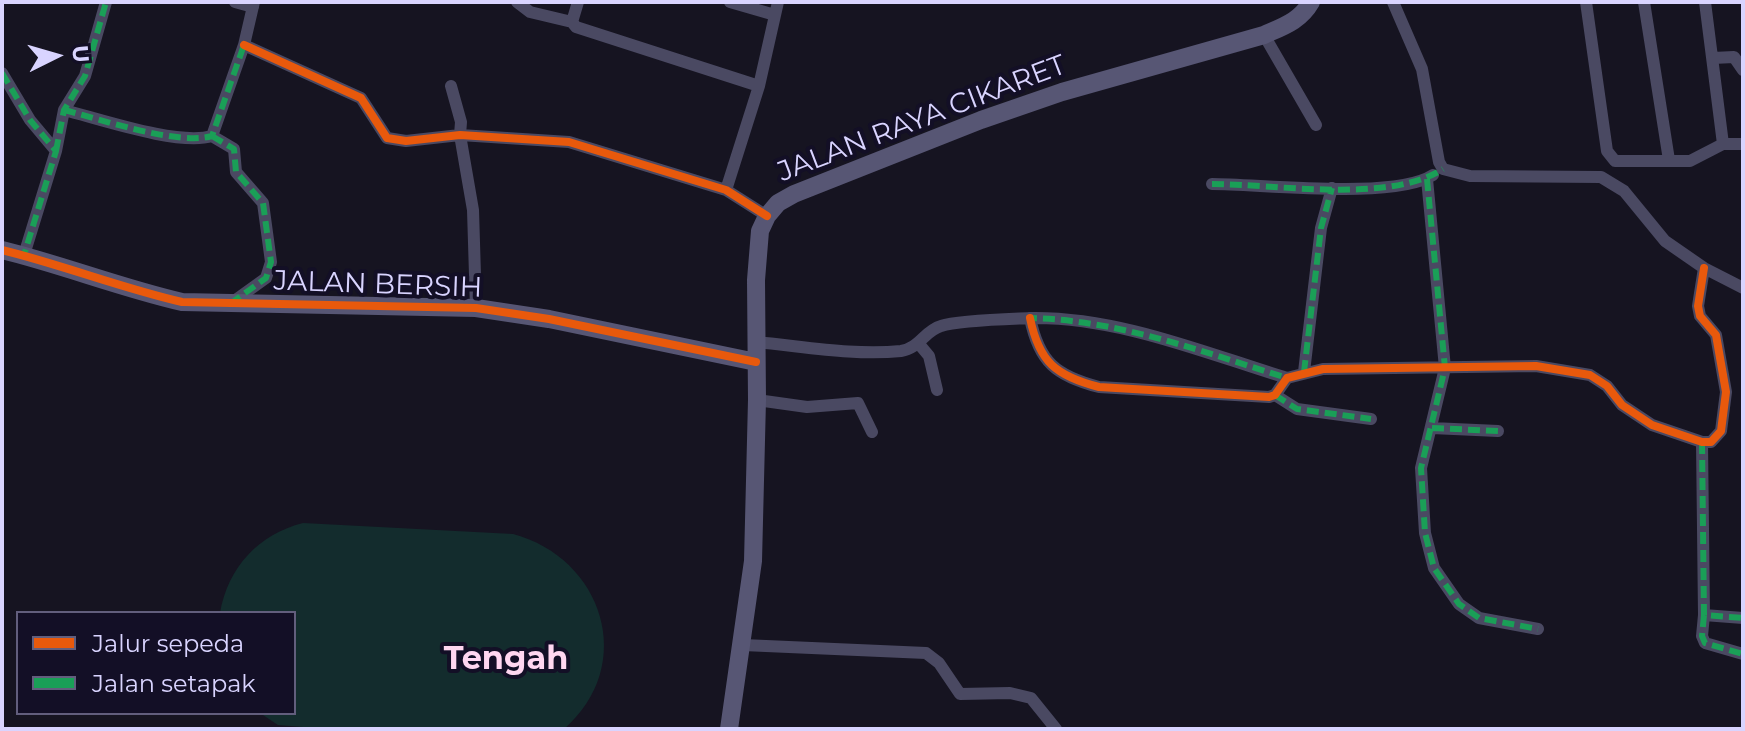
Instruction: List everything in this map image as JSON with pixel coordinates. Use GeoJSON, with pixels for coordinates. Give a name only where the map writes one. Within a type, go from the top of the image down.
{"type":"FeatureCollection","features":[{"type":"Feature","properties":{"kind":"main road","name":"JALAN RAYA CIKARET"},"geometry":{"type":"LineString","coordinates":[[729,729],[753,561],[756,280],[760,231],[767,216],[778,203],[794,194],[981,120],[1062,92],[1264,35],[1304,14],[1311,2]]}},
{"type":"Feature","properties":{"kind":"main road","name":"JALAN BERSIH"},"geometry":{"type":"LineString","coordinates":[[2,250],[182,302],[476,308],[549,319],[756,362]]}},
{"type":"Feature","properties":{"kind":"street"},"geometry":{"type":"LineString","coordinates":[[24,255],[54,159],[64,110],[85,76],[106,2]]}},
{"type":"Feature","properties":{"kind":"street"},"geometry":{"type":"LineString","coordinates":[[212,136],[244,45],[253,4],[235,2]]}},
{"type":"Feature","properties":{"kind":"street"},"geometry":{"type":"LineString","coordinates":[[517,2],[530,12],[572,22],[576,27],[759,86]]}},
{"type":"Feature","properties":{"kind":"street"},"geometry":{"type":"LineString","coordinates":[[572,22],[578,2]]}},
{"type":"Feature","properties":{"kind":"street"},"geometry":{"type":"LineString","coordinates":[[726,190],[759,86],[777,8],[730,2]]}},
{"type":"Feature","properties":{"kind":"street"},"geometry":{"type":"LineString","coordinates":[[1393,2],[1422,69],[1439,162],[1443,169],[1470,176],[1601,177],[1624,191],[1665,241],[1704,268],[1743,288]]}},
{"type":"Feature","properties":{"kind":"street"},"geometry":{"type":"LineString","coordinates":[[1586,2],[1607,151],[1615,161],[1690,161],[1723,144],[1743,144]]}},
{"type":"Feature","properties":{"kind":"street"},"geometry":{"type":"LineString","coordinates":[[1644,2],[1669,160]]}},
{"type":"Feature","properties":{"kind":"street"},"geometry":{"type":"LineString","coordinates":[[1705,2],[1723,144]]}},
{"type":"Feature","properties":{"kind":"street"},"geometry":{"type":"LineString","coordinates":[[1264,35],[1316,125]]}},
{"type":"Feature","properties":{"kind":"street"},"geometry":{"type":"LineString","coordinates":[[244,45],[361,98],[387,138],[406,141],[460,135],[569,142],[726,190],[767,216]]}},
{"type":"Feature","properties":{"kind":"street"},"geometry":{"type":"LineString","coordinates":[[1713,58],[1734,57],[1743,70]]}},
{"type":"Feature","properties":{"kind":"street"},"geometry":{"type":"LineString","coordinates":[[2,73],[54,159]]}},
{"type":"Feature","properties":{"kind":"street"},"geometry":{"type":"LineString","coordinates":[[451,86],[461,122],[460,135],[475,228],[476,308]]}},
{"type":"Feature","properties":{"kind":"street"},"geometry":{"type":"LineString","coordinates":[[64,110],[141,130],[198,139],[212,136],[234,149],[236,172],[263,203],[271,262],[266,278],[234,301]]}},
{"type":"Feature","properties":{"kind":"street"},"geometry":{"type":"LineString","coordinates":[[1212,184],[1388,187],[1427,179],[1443,169]]}},
{"type":"Feature","properties":{"kind":"street"},"geometry":{"type":"LineString","coordinates":[[1427,179],[1445,368],[1421,468],[1425,533],[1434,568],[1459,604],[1479,618],[1538,629]]}},
{"type":"Feature","properties":{"kind":"street"},"geometry":{"type":"LineString","coordinates":[[1304,372],[1321,228],[1332,188]]}},
{"type":"Feature","properties":{"kind":"street"},"geometry":{"type":"LineString","coordinates":[[1030,318],[1035,343],[1052,367],[1072,380],[1099,387],[1269,397],[1275,395],[1287,378],[1323,369],[1536,366],[1590,375],[1607,386],[1622,405],[1652,425],[1702,442],[1711,442],[1721,431],[1726,392],[1716,335],[1700,316],[1698,306],[1704,268]]}},
{"type":"Feature","properties":{"kind":"street"},"geometry":{"type":"LineString","coordinates":[[755,342],[859,351],[901,351],[919,344],[928,332],[942,325],[1030,318],[1066,319],[1123,329],[1287,378]]}},
{"type":"Feature","properties":{"kind":"street"},"geometry":{"type":"LineString","coordinates":[[919,344],[929,356],[937,390]]}},
{"type":"Feature","properties":{"kind":"street"},"geometry":{"type":"LineString","coordinates":[[1275,395],[1297,409],[1371,419]]}},
{"type":"Feature","properties":{"kind":"street"},"geometry":{"type":"LineString","coordinates":[[757,400],[807,407],[858,403],[872,432]]}},
{"type":"Feature","properties":{"kind":"street"},"geometry":{"type":"LineString","coordinates":[[1432,428],[1498,431]]}},
{"type":"Feature","properties":{"kind":"street"},"geometry":{"type":"LineString","coordinates":[[1702,442],[1702,636],[1705,643],[1743,654]]}},
{"type":"Feature","properties":{"kind":"street"},"geometry":{"type":"LineString","coordinates":[[1704,615],[1743,618]]}},
{"type":"Feature","properties":{"kind":"street"},"geometry":{"type":"LineString","coordinates":[[743,645],[926,653],[939,663],[960,694],[1010,693],[1031,698],[1056,729]]}},
{"type":"Feature","properties":{"kind":"green space"},"geometry":{"type":"Polygon","coordinates":[[[303,523],[513,534],[544,547],[569,566],[588,589],[600,616],[604,646],[600,675],[587,703],[564,729],[328,729],[278,725],[263,715],[296,715],[296,611],[220,611],[238,567],[260,544],[287,528],[303,523]]]}},
{"type":"Feature","properties":{"kind":"marked path"},"geometry":{"type":"LineString","coordinates":[[56,151],[64,110],[85,76],[106,2]]}},
{"type":"Feature","properties":{"kind":"marked path"},"geometry":{"type":"LineString","coordinates":[[64,110],[160,135],[212,136],[244,45]]}},
{"type":"Feature","properties":{"kind":"marked path"},"geometry":{"type":"LineString","coordinates":[[2,73],[30,120],[56,151],[24,255]]}},
{"type":"Feature","properties":{"kind":"marked path"},"geometry":{"type":"LineString","coordinates":[[212,136],[234,149],[236,172],[263,203],[271,262],[266,278],[234,301]]}},
{"type":"Feature","properties":{"kind":"marked path"},"geometry":{"type":"LineString","coordinates":[[1212,184],[1363,189],[1420,180],[1443,169]]}},
{"type":"Feature","properties":{"kind":"marked path"},"geometry":{"type":"LineString","coordinates":[[1427,179],[1445,368],[1421,468],[1425,533],[1434,568],[1459,604],[1479,618],[1538,629]]}},
{"type":"Feature","properties":{"kind":"marked path"},"geometry":{"type":"LineString","coordinates":[[1304,372],[1321,228],[1332,188]]}},
{"type":"Feature","properties":{"kind":"marked path"},"geometry":{"type":"LineString","coordinates":[[1031,323],[1030,318],[1063,320],[1128,331],[1287,378]]}},
{"type":"Feature","properties":{"kind":"marked path"},"geometry":{"type":"LineString","coordinates":[[1275,395],[1297,409],[1371,419]]}},
{"type":"Feature","properties":{"kind":"marked path"},"geometry":{"type":"LineString","coordinates":[[1432,428],[1498,431]]}},
{"type":"Feature","properties":{"kind":"marked path"},"geometry":{"type":"LineString","coordinates":[[1702,442],[1704,615],[1743,618]]}},
{"type":"Feature","properties":{"kind":"marked path"},"geometry":{"type":"LineString","coordinates":[[1704,615],[1702,636],[1705,643],[1743,654]]}},
{"type":"Feature","properties":{"kind":"cycle path"},"geometry":{"type":"LineString","coordinates":[[244,45],[361,98],[387,138],[406,141],[460,135],[569,142],[726,190],[767,216]]}},
{"type":"Feature","properties":{"kind":"cycle path"},"geometry":{"type":"LineString","coordinates":[[2,250],[182,302],[476,308],[549,319],[756,362]]}},
{"type":"Feature","properties":{"kind":"cycle path"},"geometry":{"type":"LineString","coordinates":[[1030,318],[1039,346],[1052,365],[1071,378],[1099,387],[1269,397],[1275,395],[1287,378],[1323,369],[1536,366],[1590,375],[1607,386],[1622,405],[1652,425],[1702,442],[1711,442],[1721,431],[1726,392],[1716,335],[1700,316],[1698,306],[1704,268]]}},
{"type":"Feature","properties":{"kind":"district","name":"Tengah"},"geometry":{"type":"Point","coordinates":[506,660]}}]}
